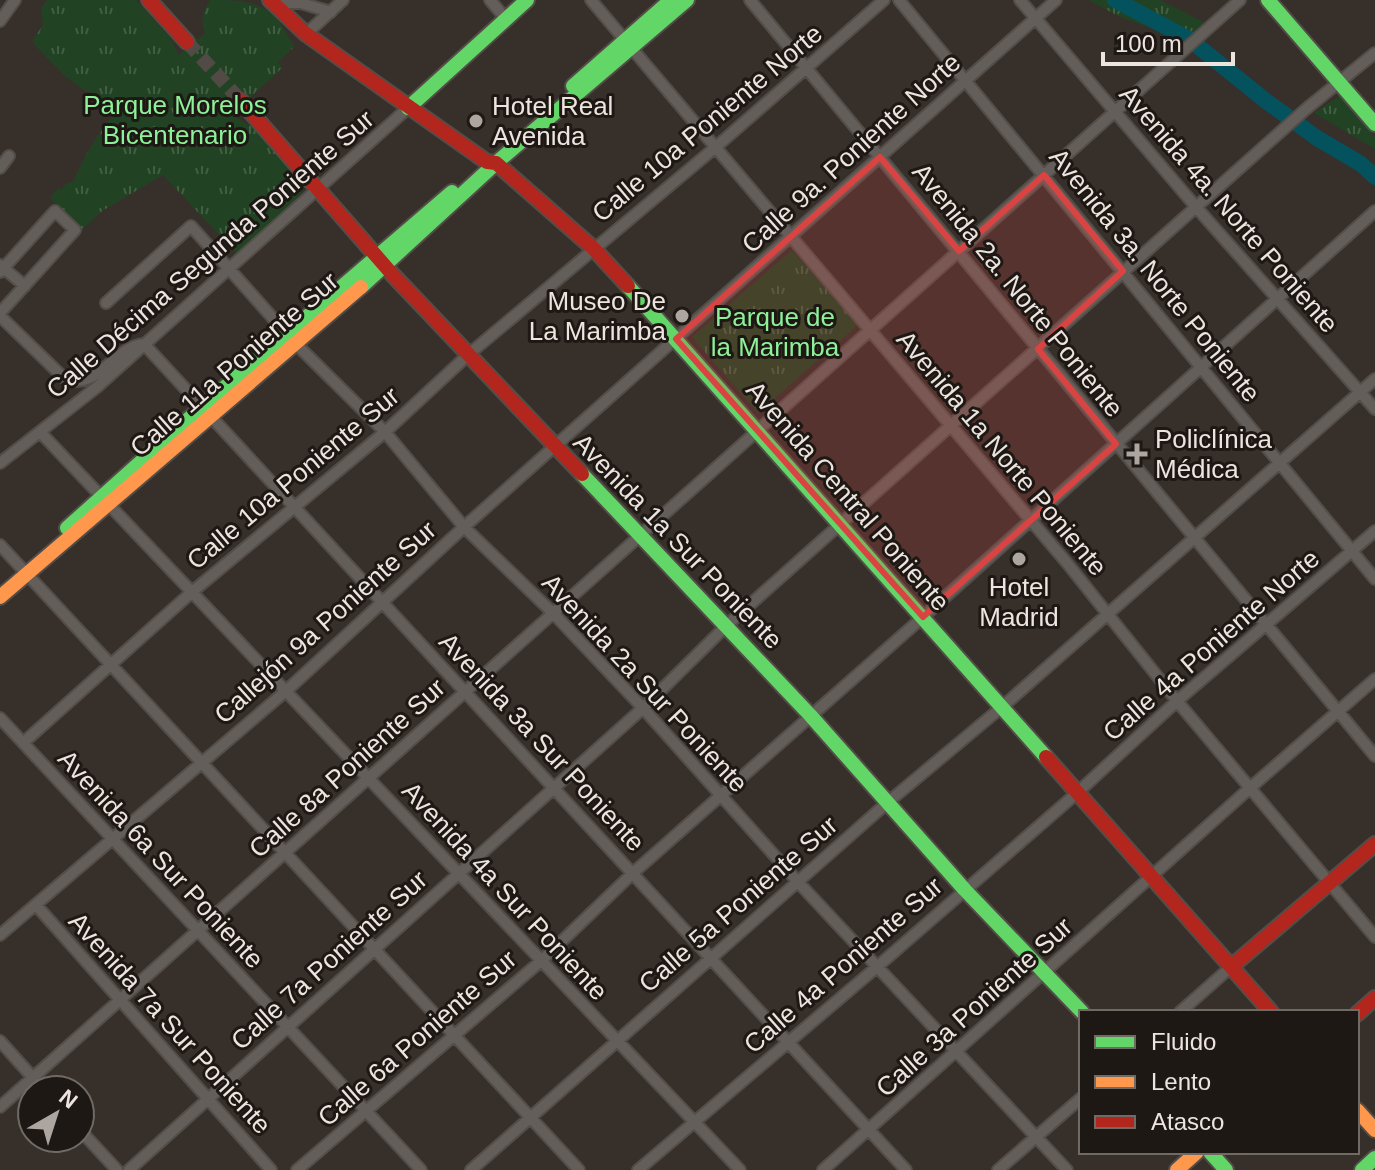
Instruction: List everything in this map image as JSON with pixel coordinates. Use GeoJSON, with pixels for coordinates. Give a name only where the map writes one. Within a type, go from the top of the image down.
{"type":"FeatureCollection","features":[{"type":"Feature","properties":{"kind":"main road"},"geometry":{"type":"LineString","coordinates":[[149,0],[187,42]]}},
{"type":"Feature","properties":{"kind":"main road"},"geometry":{"type":"LineString","coordinates":[[408,108],[527,0]]}},
{"type":"Feature","properties":{"kind":"main road"},"geometry":{"type":"LineString","coordinates":[[630,44],[671,0]]}},
{"type":"Feature","properties":{"kind":"main road"},"geometry":{"type":"LineString","coordinates":[[630,44],[687,0]]}},
{"type":"Feature","properties":{"kind":"main road"},"geometry":{"type":"LineString","coordinates":[[1268,0],[1375,124]]}},
{"type":"Feature","properties":{"kind":"main road","name":"Avenida Central Poniente"},"geometry":{"type":"LineString","coordinates":[[272,1],[306,34],[408,108],[492,162],[593,248],[759,430],[1269,1010]]}},
{"type":"Feature","properties":{"kind":"main road","name":"Calle 11a Poniente Sur"},"geometry":{"type":"LineString","coordinates":[[0,597],[24,571],[206,411],[630,44]]}},
{"type":"Feature","properties":{"kind":"main road","name":"Avenida 1a Sur Poniente"},"geometry":{"type":"LineString","coordinates":[[241,101],[380,262],[810,715],[965,890],[1080,1010]]}},
{"type":"Feature","properties":{"kind":"main road","name":"Calle 11a Poniente Sur"},"geometry":{"type":"LineString","coordinates":[[0,585],[24,571]]}},
{"type":"Feature","properties":{"kind":"main road"},"geometry":{"type":"LineString","coordinates":[[1232,966],[1375,844]]}},
{"type":"Feature","properties":{"kind":"main road"},"geometry":{"type":"LineString","coordinates":[[1359,1012],[1375,998]]}},
{"type":"Feature","properties":{"kind":"main road"},"geometry":{"type":"LineString","coordinates":[[1359,1112],[1375,1130]]}},
{"type":"Feature","properties":{"kind":"main road"},"geometry":{"type":"LineString","coordinates":[[1177,1170],[1195,1154]]}},
{"type":"Feature","properties":{"kind":"main road"},"geometry":{"type":"LineString","coordinates":[[1212,1154],[1226,1170]]}},
{"type":"Feature","properties":{"kind":"main road"},"geometry":{"type":"LineString","coordinates":[[1362,1170],[1375,1158]]}},
{"type":"Feature","properties":{"kind":"street"},"geometry":{"type":"LineString","coordinates":[[0,21],[15,0]]}},
{"type":"Feature","properties":{"kind":"street"},"geometry":{"type":"LineString","coordinates":[[306,34],[343,0]]}},
{"type":"Feature","properties":{"kind":"street"},"geometry":{"type":"LineString","coordinates":[[490,0],[506,19]]}},
{"type":"Feature","properties":{"kind":"street","name":"Avenida 1a Norte Poniente"},"geometry":{"type":"LineString","coordinates":[[591,0],[1031,520],[1177,701],[1375,937]]}},
{"type":"Feature","properties":{"kind":"street","name":"Avenida 2a. Norte Poniente"},"geometry":{"type":"LineString","coordinates":[[750,0],[1375,756]]}},
{"type":"Feature","properties":{"kind":"street","name":"Calle 10a Poniente Norte"},"geometry":{"type":"LineString","coordinates":[[593,248],[717,146],[884,0]]}},
{"type":"Feature","properties":{"kind":"street","name":"Avenida 3a. Norte Poniente"},"geometry":{"type":"LineString","coordinates":[[899,0],[1375,579]]}},
{"type":"Feature","properties":{"kind":"street","name":"Avenida 4a. Norte Poniente"},"geometry":{"type":"LineString","coordinates":[[1020,0],[1196,207],[1375,409]]}},
{"type":"Feature","properties":{"kind":"street","name":"Calle 9a. Poniente Norte"},"geometry":{"type":"LineString","coordinates":[[676,339],[1056,0]]}},
{"type":"Feature","properties":{"kind":"street","name":"Calle 8a Poniente Sur"},"geometry":{"type":"LineString","coordinates":[[37,1074],[1240,0]]}},
{"type":"Feature","properties":{"kind":"street"},"geometry":{"type":"LineString","coordinates":[[272,1],[301,1],[331,12]]}},
{"type":"Feature","properties":{"kind":"street","name":"Calle 7a Poniente Sur"},"geometry":{"type":"LineString","coordinates":[[129,1170],[643,708],[726,626],[1306,109],[1375,53]]}},
{"type":"Feature","properties":{"kind":"street","name":"Calle Décima Segunda Poniente Sur"},"geometry":{"type":"LineString","coordinates":[[0,463],[97,387],[408,108]]}},
{"type":"Feature","properties":{"kind":"street"},"geometry":{"type":"LineString","coordinates":[[0,168],[9,156]]}},
{"type":"Feature","properties":{"kind":"street"},"geometry":{"type":"LineString","coordinates":[[25,286],[1,268],[55,211],[75,230],[25,286],[0,314],[64,378],[75,383],[85,381],[132,346],[144,344]]}},
{"type":"Feature","properties":{"kind":"street","name":"Calle 6a Poniente Sur"},"geometry":{"type":"LineString","coordinates":[[297,1170],[541,961],[633,873],[1375,211]]}},
{"type":"Feature","properties":{"kind":"street","name":"Avenida 2a Sur Poniente"},"geometry":{"type":"LineString","coordinates":[[106,303],[191,226],[292,338],[385,432],[464,527],[555,615],[643,708],[798,882],[1067,1170]]}},
{"type":"Feature","properties":{"kind":"street","name":"Calle 10a Poniente Sur"},"geometry":{"type":"LineString","coordinates":[[23,743],[192,592],[385,432],[469,354],[593,248]]}},
{"type":"Feature","properties":{"kind":"street","name":"Callejón 9a Poniente Sur"},"geometry":{"type":"LineString","coordinates":[[0,935],[286,691],[464,527],[676,339]]}},
{"type":"Feature","properties":{"kind":"street","name":"Avenida 3a Sur Poniente"},"geometry":{"type":"LineString","coordinates":[[144,344],[906,1170]]}},
{"type":"Feature","properties":{"kind":"street","name":"Calle 5a Poniente Sur"},"geometry":{"type":"LineString","coordinates":[[471,1170],[1375,379]]}},
{"type":"Feature","properties":{"kind":"street","name":"Avenida 4a Sur Poniente"},"geometry":{"type":"LineString","coordinates":[[41,433],[740,1170]]}},
{"type":"Feature","properties":{"kind":"street","name":"Calle 4a Poniente Norte"},"geometry":{"type":"LineString","coordinates":[[1077,793],[1177,701],[1375,531]]}},
{"type":"Feature","properties":{"kind":"street"},"geometry":{"type":"LineString","coordinates":[[0,545],[579,1170]]}},
{"type":"Feature","properties":{"kind":"street","name":"Calle 3a Poniente Sur"},"geometry":{"type":"LineString","coordinates":[[823,1170],[1375,679]]}},
{"type":"Feature","properties":{"kind":"street","name":"Avenida 6a Sur Poniente"},"geometry":{"type":"LineString","coordinates":[[0,718],[421,1170]]}},
{"type":"Feature","properties":{"kind":"street","name":"Calle 4a Poniente Sur"},"geometry":{"type":"LineString","coordinates":[[638,1170],[1077,793]]}},
{"type":"Feature","properties":{"kind":"street","name":"Avenida 7a Sur Poniente"},"geometry":{"type":"LineString","coordinates":[[36,905],[271,1170]]}},
{"type":"Feature","properties":{"kind":"street"},"geometry":{"type":"LineString","coordinates":[[1182,1010],[1232,966]]}},
{"type":"Feature","properties":{"kind":"street"},"geometry":{"type":"LineString","coordinates":[[0,1041],[29,1074]]}},
{"type":"Feature","properties":{"kind":"street","name":"Calle 8a Poniente Sur"},"geometry":{"type":"LineString","coordinates":[[0,1107],[16,1093]]}},
{"type":"Feature","properties":{"kind":"street"},"geometry":{"type":"LineString","coordinates":[[998,1170],[1079,1100]]}},
{"type":"Feature","properties":{"kind":"street"},"geometry":{"type":"LineString","coordinates":[[96,1147],[117,1170]]}},
{"type":"Feature","properties":{"kind":"highlighted area"},"geometry":{"type":"Polygon","coordinates":[[[880,157],[959,251],[1044,175],[1123,271],[1038,349],[1116,444],[923,617],[676,339],[880,157]]]}},
{"type":"Feature","properties":{"kind":"green space","name":"Parque Morelos Bicentenario"},"geometry":{"type":"Polygon","coordinates":[[[47,0],[136,0],[171,39],[179,55],[205,33],[203,16],[210,0],[241,1],[267,10],[281,24],[295,46],[278,62],[282,68],[231,115],[254,128],[305,182],[301,194],[236,253],[163,175],[102,211],[82,229],[50,198],[58,188],[61,190],[73,182],[94,142],[121,107],[82,89],[34,44],[33,40],[43,25],[41,8],[47,0]]]}},
{"type":"Feature","properties":{"kind":"green space"},"geometry":{"type":"Polygon","coordinates":[[[1089,0],[1160,0],[1211,26],[1184,50],[1159,31],[1118,16],[1089,0]]]}},
{"type":"Feature","properties":{"kind":"green space"},"geometry":{"type":"Polygon","coordinates":[[[1341,95],[1375,138],[1375,149],[1314,113],[1341,95]]]}},
{"type":"Feature","properties":{"kind":"green space","name":"Parque de la Marimba"},"geometry":{"type":"Polygon","coordinates":[[[792,250],[858,325],[758,413],[692,337],[792,250]]]}},
{"type":"Feature","properties":{"kind":"waterway"},"geometry":{"type":"LineString","coordinates":[[1115,0],[1189,39],[1266,101],[1317,138],[1361,164],[1375,177]]}},
{"type":"Feature","properties":{"kind":"tunnel"},"geometry":{"type":"LineString","coordinates":[[187,42],[241,101]]}},
{"type":"Feature","properties":{"kind":"traffic: fast"},"geometry":{"type":"LineString","coordinates":[[408,108],[527,0]]}},
{"type":"Feature","properties":{"kind":"traffic: fast"},"geometry":{"type":"LineString","coordinates":[[573,86],[671,0]]}},
{"type":"Feature","properties":{"kind":"traffic: fast"},"geometry":{"type":"LineString","coordinates":[[361,287],[496,163],[687,0]]}},
{"type":"Feature","properties":{"kind":"traffic: fast"},"geometry":{"type":"LineString","coordinates":[[1268,0],[1375,124]]}},
{"type":"Feature","properties":{"kind":"traffic: fast"},"geometry":{"type":"LineString","coordinates":[[67,528],[452,192]]}},
{"type":"Feature","properties":{"kind":"traffic: fast"},"geometry":{"type":"LineString","coordinates":[[628,286],[1046,757]]}},
{"type":"Feature","properties":{"kind":"traffic: fast"},"geometry":{"type":"LineString","coordinates":[[582,474],[810,715],[965,890],[1080,1010]]}},
{"type":"Feature","properties":{"kind":"traffic: fast"},"geometry":{"type":"LineString","coordinates":[[1212,1154],[1226,1170]]}},
{"type":"Feature","properties":{"kind":"traffic: fast"},"geometry":{"type":"LineString","coordinates":[[1362,1170],[1375,1158]]}},
{"type":"Feature","properties":{"kind":"traffic: slow"},"geometry":{"type":"LineString","coordinates":[[0,597],[361,287]]}},
{"type":"Feature","properties":{"kind":"traffic: slow"},"geometry":{"type":"LineString","coordinates":[[1359,1112],[1375,1130]]}},
{"type":"Feature","properties":{"kind":"traffic: slow"},"geometry":{"type":"LineString","coordinates":[[1177,1170],[1195,1154]]}},
{"type":"Feature","properties":{"kind":"traffic: jam"},"geometry":{"type":"LineString","coordinates":[[149,0],[187,42]]}},
{"type":"Feature","properties":{"kind":"traffic: jam"},"geometry":{"type":"LineString","coordinates":[[270,0],[306,34],[487,162],[496,163],[593,248],[628,286]]}},
{"type":"Feature","properties":{"kind":"traffic: jam"},"geometry":{"type":"LineString","coordinates":[[241,101],[392,274],[582,474]]}},
{"type":"Feature","properties":{"kind":"traffic: jam"},"geometry":{"type":"LineString","coordinates":[[1046,757],[1269,1010]]}},
{"type":"Feature","properties":{"kind":"traffic: jam"},"geometry":{"type":"LineString","coordinates":[[1232,966],[1375,844]]}},
{"type":"Feature","properties":{"kind":"traffic: jam"},"geometry":{"type":"LineString","coordinates":[[1359,1012],[1375,998]]}},
{"type":"Feature","properties":{"kind":"place","name":"Hotel Real Avenida"},"geometry":{"type":"Point","coordinates":[476,121]}},
{"type":"Feature","properties":{"kind":"place","name":"Museo De La Marimba"},"geometry":{"type":"Point","coordinates":[682,316]}},
{"type":"Feature","properties":{"kind":"place","name":"Policlínica Médica"},"geometry":{"type":"Point","coordinates":[1137,454]}},
{"type":"Feature","properties":{"kind":"place","name":"Hotel Madrid"},"geometry":{"type":"Point","coordinates":[1019,559]}}]}
